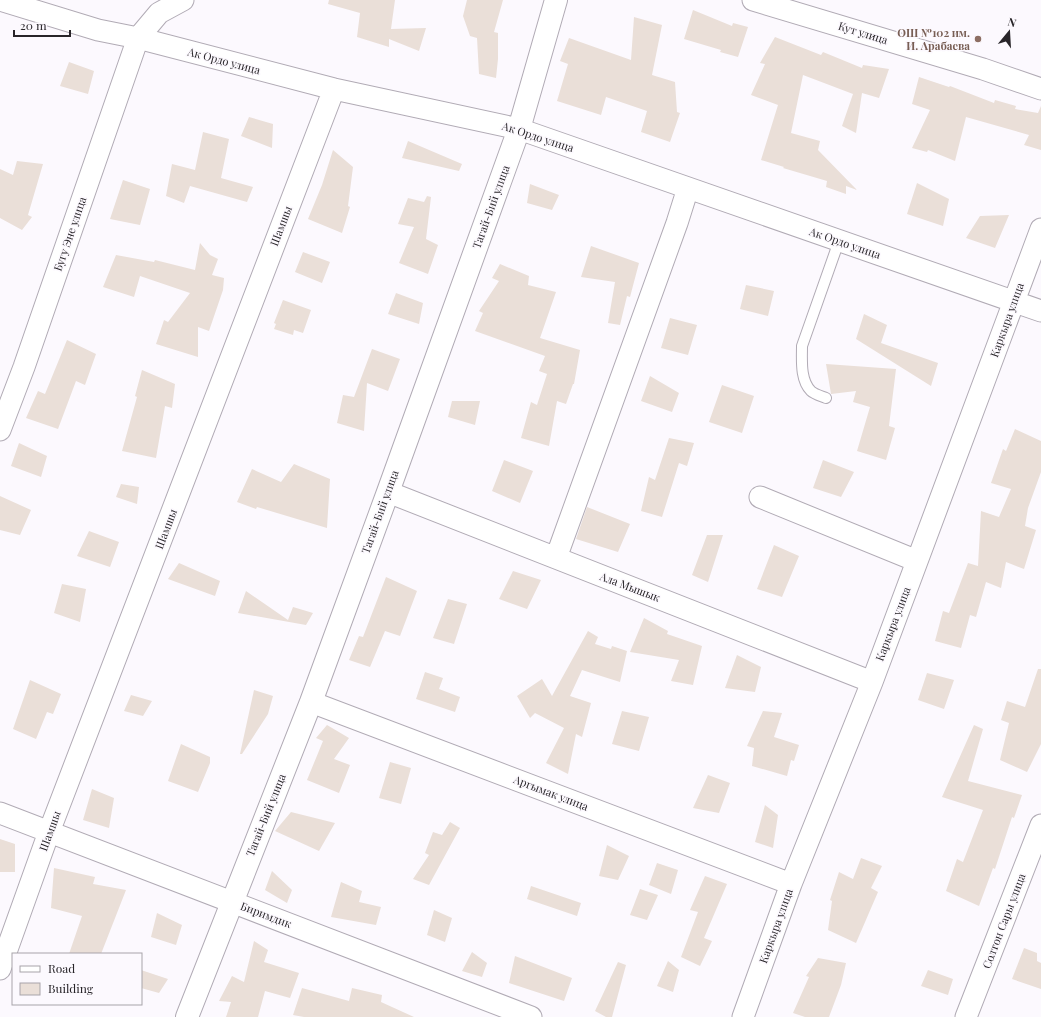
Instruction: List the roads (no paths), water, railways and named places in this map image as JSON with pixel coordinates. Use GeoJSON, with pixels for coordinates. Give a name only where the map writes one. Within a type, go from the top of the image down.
{"type":"FeatureCollection","features":[{"type":"Feature","properties":{"kind":"street","name":"Ак Ордо улица"},"geometry":{"type":"LineString","coordinates":[[0,0],[98,30],[138,38],[334,89],[519,129],[1041,311]]}},
{"type":"Feature","properties":{"kind":"street","name":"Бугу Эне улица"},"geometry":{"type":"LineString","coordinates":[[0,430],[24,367],[138,38],[159,12],[183,0]]}},
{"type":"Feature","properties":{"kind":"street","name":"Тагай-Бий улица"},"geometry":{"type":"LineString","coordinates":[[186,1017],[311,702],[388,492],[519,129],[556,0]]}},
{"type":"Feature","properties":{"kind":"street","name":"Кут улица"},"geometry":{"type":"LineString","coordinates":[[753,0],[982,69],[1041,89]]}},
{"type":"Feature","properties":{"kind":"street","name":"Шамшы"},"geometry":{"type":"LineString","coordinates":[[0,969],[49,832],[334,89]]}},
{"type":"Feature","properties":{"kind":"street"},"geometry":{"type":"LineString","coordinates":[[556,558],[688,188]]}},
{"type":"Feature","properties":{"kind":"street","name":"Каркыра улица"},"geometry":{"type":"LineString","coordinates":[[743,1017],[791,884],[872,682],[1040,236]]}},
{"type":"Feature","properties":{"kind":"street","name":"Ала Мышык"},"geometry":{"type":"LineString","coordinates":[[388,492],[872,682]]}},
{"type":"Feature","properties":{"kind":"street"},"geometry":{"type":"LineString","coordinates":[[760,497],[917,560]]}},
{"type":"Feature","properties":{"kind":"street","name":"Аргымак улица"},"geometry":{"type":"LineString","coordinates":[[311,702],[791,884]]}},
{"type":"Feature","properties":{"kind":"street","name":"Биримдик"},"geometry":{"type":"LineString","coordinates":[[0,813],[531,1017]]}},
{"type":"Feature","properties":{"kind":"street","name":"Солтон Сары улица"},"geometry":{"type":"LineString","coordinates":[[966,1017],[1041,825]]}},
{"type":"Feature","properties":{"kind":"lane"},"geometry":{"type":"LineString","coordinates":[[826,398],[812,392],[806,383],[802,364],[802,346],[839,241]]}},
{"type":"Feature","properties":{"kind":"place","name":"ОШ №102 им. И. Арабаева"},"geometry":{"type":"Point","coordinates":[978,39]}}]}
